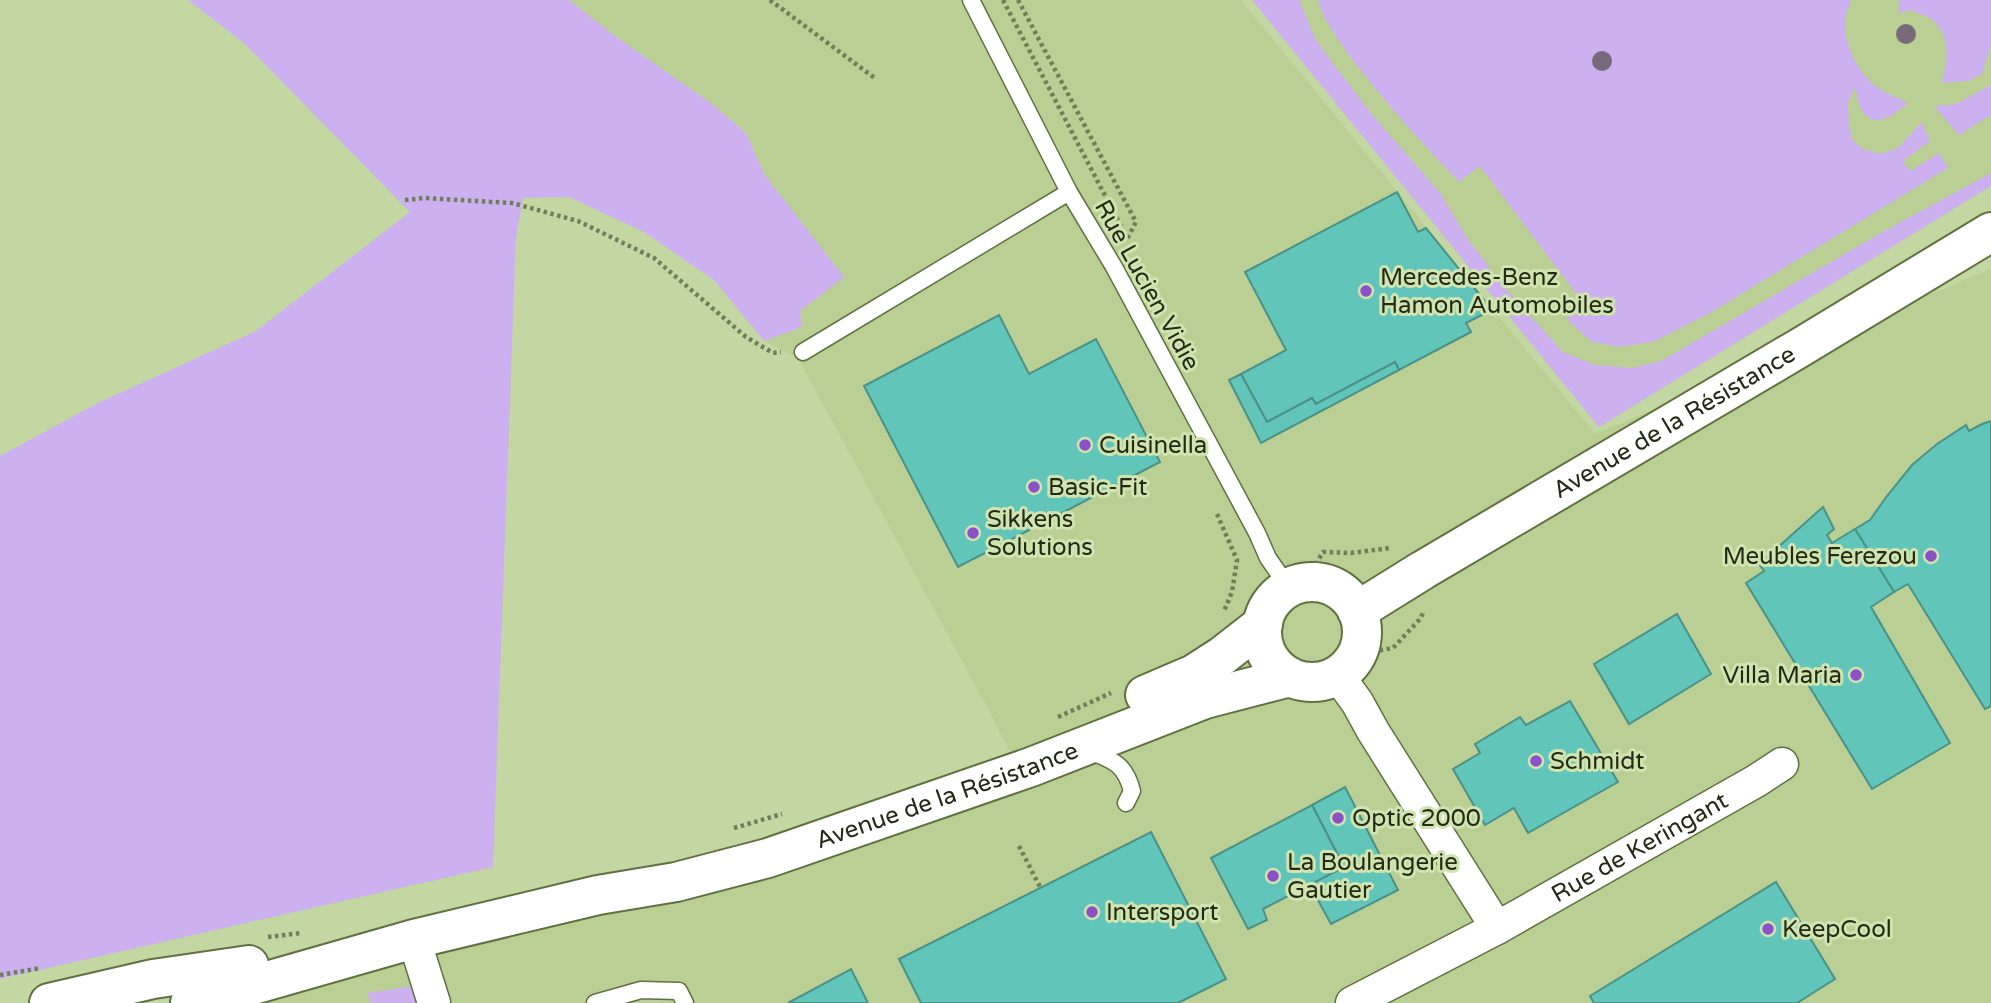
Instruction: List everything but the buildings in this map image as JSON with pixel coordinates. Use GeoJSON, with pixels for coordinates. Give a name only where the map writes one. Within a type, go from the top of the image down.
{"type":"FeatureCollection","features":[{"type":"Feature","properties":{"kind":"main road","name":"Avenue de la Résistance"},"geometry":{"type":"LineString","coordinates":[[1357,611],[1991,232]]}},
{"type":"Feature","properties":{"kind":"main road"},"geometry":{"type":"LineString","coordinates":[[1320,583],[1335,588],[1348,598],[1357,611],[1362,625],[1362,640],[1349,666],[1338,676],[1306,682],[1290,677],[1277,668],[1268,656],[1263,640],[1263,624],[1268,610],[1277,597],[1296,586],[1320,583]]}},
{"type":"Feature","properties":{"kind":"main road","name":"Avenue de la Résistance"},"geometry":{"type":"LineString","coordinates":[[598,895],[672,864],[1034,741],[1194,674],[1263,624]]}},
{"type":"Feature","properties":{"kind":"main road","name":"Avenue de la Résistance"},"geometry":{"type":"LineString","coordinates":[[190,1003],[405,942],[598,895],[676,882],[768,858],[1082,748],[1205,699],[1290,677]]}},
{"type":"Feature","properties":{"kind":"main road","name":"Avenue de la Résistance"},"geometry":{"type":"LineString","coordinates":[[50,984],[153,979],[405,942]]}},
{"type":"Feature","properties":{"kind":"street"},"geometry":{"type":"LineString","coordinates":[[1338,676],[1357,702],[1497,928]]}},
{"type":"Feature","properties":{"kind":"street","name":"Rue de Keringant"},"geometry":{"type":"LineString","coordinates":[[1352,1003],[1497,928],[1782,764]]}},
{"type":"Feature","properties":{"kind":"street"},"geometry":{"type":"LineString","coordinates":[[405,942],[433,1003]]}},
{"type":"Feature","properties":{"kind":"lane","name":"Rue Lucien Vidie"},"geometry":{"type":"LineString","coordinates":[[971,0],[1069,191],[1114,267],[1268,558],[1296,586]]}},
{"type":"Feature","properties":{"kind":"lane"},"geometry":{"type":"LineString","coordinates":[[803,352],[1069,191]]}},
{"type":"Feature","properties":{"kind":"lane"},"geometry":{"type":"LineString","coordinates":[[1082,748],[1117,762],[1129,779],[1132,791],[1126,803]]}},
{"type":"Feature","properties":{"kind":"lane"},"geometry":{"type":"LineString","coordinates":[[595,1003],[641,990],[680,991],[685,1003]]}},
{"type":"Feature","properties":{"kind":"path"},"geometry":{"type":"LineString","coordinates":[[770,0],[876,79]]}},
{"type":"Feature","properties":{"kind":"path"},"geometry":{"type":"LineString","coordinates":[[1003,0],[1123,230],[1114,267]]}},
{"type":"Feature","properties":{"kind":"path"},"geometry":{"type":"LineString","coordinates":[[1018,0],[1136,222],[1114,267]]}},
{"type":"Feature","properties":{"kind":"path"},"geometry":{"type":"LineString","coordinates":[[405,200],[424,198],[512,203],[578,221],[654,258],[746,337],[773,353],[803,352]]}},
{"type":"Feature","properties":{"kind":"path"},"geometry":{"type":"LineString","coordinates":[[1215,508],[1237,560],[1232,592],[1223,613]]}},
{"type":"Feature","properties":{"kind":"path"},"geometry":{"type":"LineString","coordinates":[[1296,586],[1324,552],[1350,553],[1400,547]]}},
{"type":"Feature","properties":{"kind":"path"},"geometry":{"type":"LineString","coordinates":[[1049,721],[1112,692]]}},
{"type":"Feature","properties":{"kind":"path"},"geometry":{"type":"LineString","coordinates":[[723,832],[786,812]]}},
{"type":"Feature","properties":{"kind":"path"},"geometry":{"type":"LineString","coordinates":[[1019,846],[1040,887]]}},
{"type":"Feature","properties":{"kind":"path"},"geometry":{"type":"LineString","coordinates":[[265,937],[306,932]]}},
{"type":"Feature","properties":{"kind":"path"},"geometry":{"type":"LineString","coordinates":[[0,975],[50,984]]}},
{"type":"Feature","properties":{"kind":"shaded area"},"geometry":{"type":"Polygon","coordinates":[[[188,0],[569,0],[712,104],[746,133],[764,174],[844,277],[800,311],[802,327],[764,341],[714,280],[644,232],[569,197],[523,198],[516,237],[493,867],[0,979],[0,456],[98,403],[256,331],[410,212],[245,44],[188,0]]]}},
{"type":"Feature","properties":{"kind":"shaded area"},"geometry":{"type":"Polygon","coordinates":[[[569,0],[1241,0],[1595,434],[1991,269],[1991,1003],[232,1003],[1026,783],[798,358],[764,341],[802,327],[800,311],[843,277],[764,174],[746,133],[712,104],[569,0]]]}},
{"type":"Feature","properties":{"kind":"shaded area"},"geometry":{"type":"Polygon","coordinates":[[[1252,0],[1299,0],[1316,40],[1331,61],[1375,118],[1441,194],[1467,238],[1506,289],[1563,352],[1595,365],[1632,368],[1661,361],[1879,234],[1991,173],[1991,186],[1599,427],[1252,0]]]}},
{"type":"Feature","properties":{"kind":"shaded area"},"geometry":{"type":"Polygon","coordinates":[[[1253,0],[1991,0],[1991,186],[1599,427],[1253,0]]]}},
{"type":"Feature","properties":{"kind":"shaded area"},"geometry":{"type":"Polygon","coordinates":[[[1318,0],[1851,0],[1845,29],[1857,64],[1874,85],[1908,103],[1884,119],[1872,119],[1861,109],[1855,87],[1848,103],[1849,127],[1853,141],[1863,149],[1881,154],[1898,148],[1922,122],[1930,141],[1903,161],[1910,171],[1939,153],[1948,168],[1710,313],[1655,341],[1621,347],[1592,342],[1566,319],[1585,305],[1480,166],[1459,182],[1406,125],[1356,64],[1329,26],[1318,0]]]}},
{"type":"Feature","properties":{"kind":"shaded area"},"geometry":{"type":"Polygon","coordinates":[[[1899,0],[1991,0],[1991,45],[1982,74],[1968,81],[1942,83],[1946,49],[1942,32],[1938,25],[1926,16],[1909,10],[1899,14],[1899,0]]]}},
{"type":"Feature","properties":{"kind":"shaded area"},"geometry":{"type":"Polygon","coordinates":[[[1991,85],[1991,115],[1959,135],[1934,106],[1956,104],[1991,85]]]}},
{"type":"Feature","properties":{"kind":"shaded area"},"geometry":{"type":"Polygon","coordinates":[[[427,984],[438,1003],[371,1003],[367,993],[427,984]]]}},
{"type":"Feature","properties":{"kind":"place","name":"Mercedes-Benz Hamon Automobiles"},"geometry":{"type":"Point","coordinates":[1366,291]}},
{"type":"Feature","properties":{"kind":"place","name":"Cuisinella"},"geometry":{"type":"Point","coordinates":[1085,445]}},
{"type":"Feature","properties":{"kind":"place","name":"Basic-Fit"},"geometry":{"type":"Point","coordinates":[1034,487]}},
{"type":"Feature","properties":{"kind":"place","name":"Sikkens Solutions"},"geometry":{"type":"Point","coordinates":[973,533]}},
{"type":"Feature","properties":{"kind":"place","name":"Meubles Ferezou"},"geometry":{"type":"Point","coordinates":[1931,556]}},
{"type":"Feature","properties":{"kind":"place","name":"Villa Maria"},"geometry":{"type":"Point","coordinates":[1856,675]}},
{"type":"Feature","properties":{"kind":"place","name":"Schmidt"},"geometry":{"type":"Point","coordinates":[1536,761]}},
{"type":"Feature","properties":{"kind":"place","name":"Optic 2000"},"geometry":{"type":"Point","coordinates":[1338,818]}},
{"type":"Feature","properties":{"kind":"place","name":"La Boulangerie Gautier"},"geometry":{"type":"Point","coordinates":[1273,876]}},
{"type":"Feature","properties":{"kind":"place","name":"Intersport"},"geometry":{"type":"Point","coordinates":[1092,912]}},
{"type":"Feature","properties":{"kind":"place","name":"KeepCool"},"geometry":{"type":"Point","coordinates":[1768,929]}}]}
